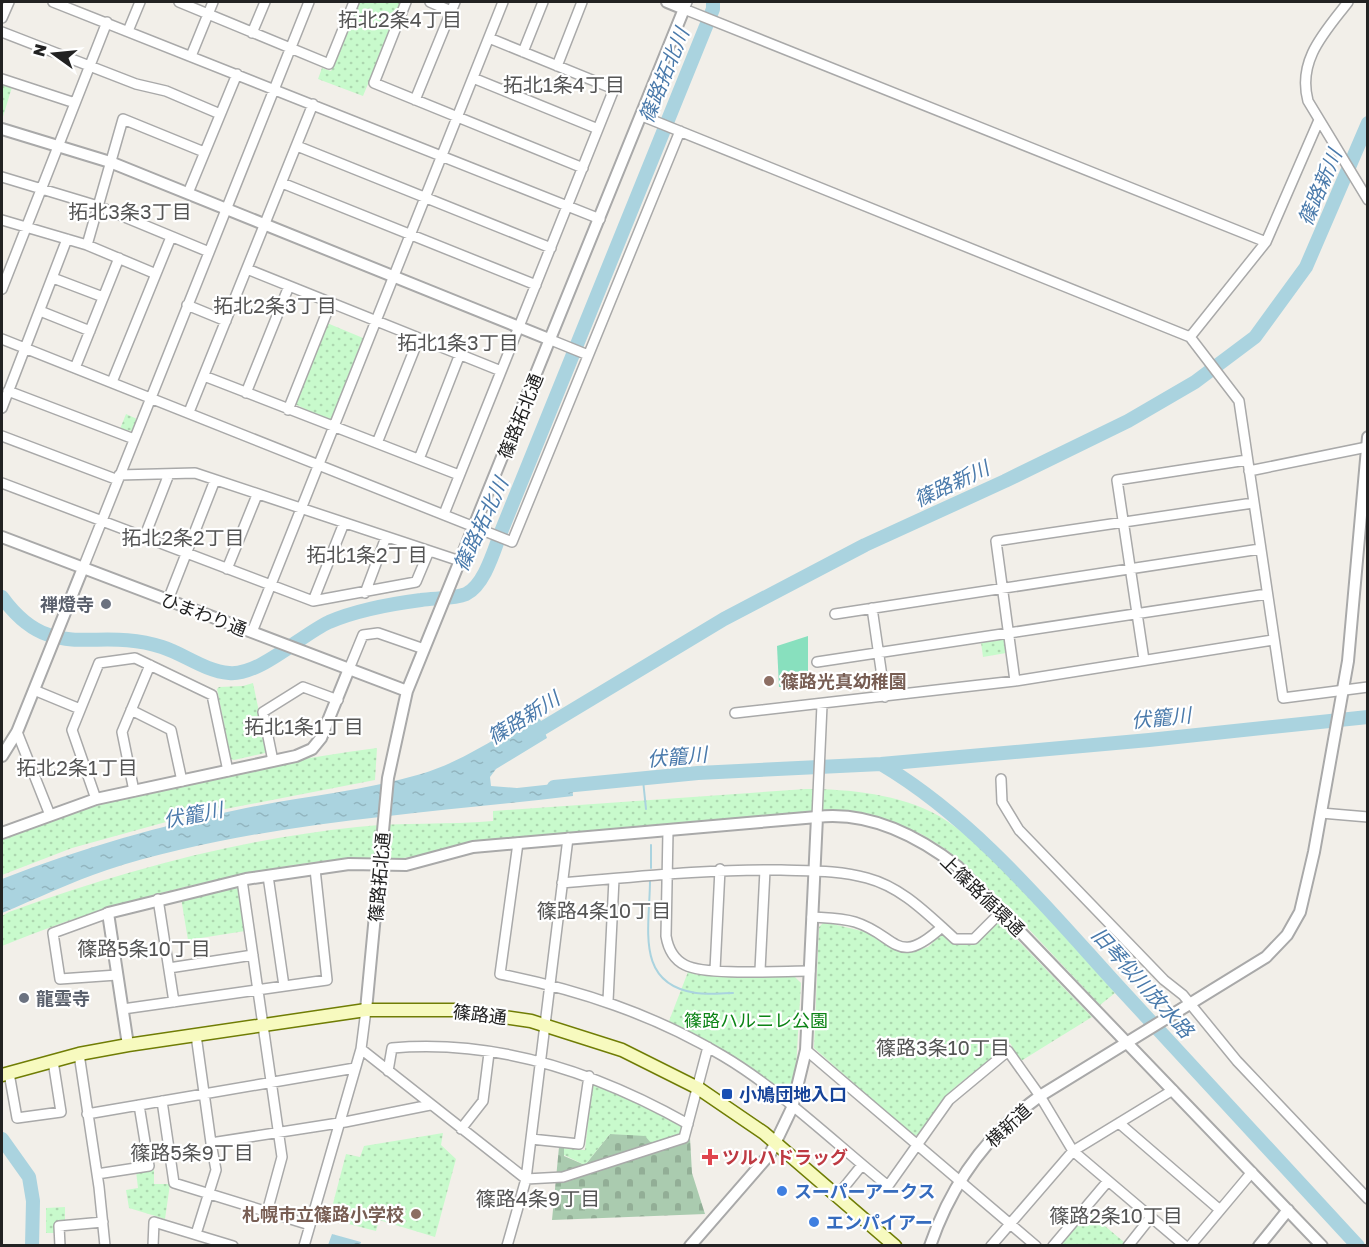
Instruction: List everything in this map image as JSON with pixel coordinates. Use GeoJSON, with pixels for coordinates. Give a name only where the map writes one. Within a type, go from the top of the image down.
{"type":"FeatureCollection","features":[{"type":"Feature","properties":{"kind":"main road","name":"篠路通"},"geometry":{"type":"LineString","coordinates":[[5,1074],[79,1054],[128,1045],[366,1010],[456,1010],[544,1024],[622,1050],[698,1088],[738,1114],[776,1144],[895,1245]]}},
{"type":"Feature","properties":{"kind":"street"},"geometry":{"type":"LineString","coordinates":[[2,18],[9,2]]}},
{"type":"Feature","properties":{"kind":"street"},"geometry":{"type":"LineString","coordinates":[[52,2],[600,219]]}},
{"type":"Feature","properties":{"kind":"street"},"geometry":{"type":"LineString","coordinates":[[128,31],[140,2]]}},
{"type":"Feature","properties":{"kind":"street"},"geometry":{"type":"LineString","coordinates":[[179,2],[329,64],[354,2]]}},
{"type":"Feature","properties":{"kind":"street"},"geometry":{"type":"LineString","coordinates":[[191,56],[213,2]]}},
{"type":"Feature","properties":{"kind":"street"},"geometry":{"type":"LineString","coordinates":[[252,33],[265,2]]}},
{"type":"Feature","properties":{"kind":"street"},"geometry":{"type":"LineString","coordinates":[[2,756],[17,732],[309,2]]}},
{"type":"Feature","properties":{"kind":"street"},"geometry":{"type":"LineString","coordinates":[[406,2],[374,83],[582,168]]}},
{"type":"Feature","properties":{"kind":"street"},"geometry":{"type":"LineString","coordinates":[[415,100],[453,6],[430,2]]}},
{"type":"Feature","properties":{"kind":"street"},"geometry":{"type":"LineString","coordinates":[[252,632],[503,2]]}},
{"type":"Feature","properties":{"kind":"street"},"geometry":{"type":"LineString","coordinates":[[523,52],[543,2]]}},
{"type":"Feature","properties":{"kind":"street"},"geometry":{"type":"LineString","coordinates":[[556,66],[582,2]]}},
{"type":"Feature","properties":{"kind":"street"},"geometry":{"type":"LineString","coordinates":[[667,2],[685,5],[698,15],[719,24],[1266,242]]}},
{"type":"Feature","properties":{"kind":"street"},"geometry":{"type":"LineString","coordinates":[[1348,2],[1311,54],[1304,73],[1308,101],[1368,200]]}},
{"type":"Feature","properties":{"kind":"street","name":"篠路拓北通"},"geometry":{"type":"LineString","coordinates":[[366,1010],[392,756],[407,691],[642,116],[685,5]]}},
{"type":"Feature","properties":{"kind":"street"},"geometry":{"type":"LineString","coordinates":[[2,289],[106,22]]}},
{"type":"Feature","properties":{"kind":"street"},"geometry":{"type":"LineString","coordinates":[[2,32],[136,84],[166,91],[220,114]]}},
{"type":"Feature","properties":{"kind":"street"},"geometry":{"type":"LineString","coordinates":[[444,514],[614,89],[489,38]]}},
{"type":"Feature","properties":{"kind":"street"},"geometry":{"type":"LineString","coordinates":[[188,193],[237,74]]}},
{"type":"Feature","properties":{"kind":"street"},"geometry":{"type":"LineString","coordinates":[[473,78],[598,129]]}},
{"type":"Feature","properties":{"kind":"street"},"geometry":{"type":"LineString","coordinates":[[2,79],[75,103]]}},
{"type":"Feature","properties":{"kind":"street"},"geometry":{"type":"LineString","coordinates":[[189,412],[313,104]]}},
{"type":"Feature","properties":{"kind":"street"},"geometry":{"type":"LineString","coordinates":[[642,116],[1190,336],[1237,399],[1283,698],[1343,693],[1368,687]]}},
{"type":"Feature","properties":{"kind":"street"},"geometry":{"type":"LineString","coordinates":[[87,245],[123,119],[204,152]]}},
{"type":"Feature","properties":{"kind":"street"},"geometry":{"type":"LineString","coordinates":[[1190,336],[1266,242],[1322,124]]}},
{"type":"Feature","properties":{"kind":"street"},"geometry":{"type":"LineString","coordinates":[[2,129],[110,162],[394,275],[586,355]]}},
{"type":"Feature","properties":{"kind":"street"},"geometry":{"type":"LineString","coordinates":[[2,339],[512,542],[677,130]]}},
{"type":"Feature","properties":{"kind":"street"},"geometry":{"type":"LineString","coordinates":[[297,146],[551,248]]}},
{"type":"Feature","properties":{"kind":"street"},"geometry":{"type":"LineString","coordinates":[[2,177],[98,206],[209,252]]}},
{"type":"Feature","properties":{"kind":"street"},"geometry":{"type":"LineString","coordinates":[[282,183],[536,285]]}},
{"type":"Feature","properties":{"kind":"street"},"geometry":{"type":"LineString","coordinates":[[2,220],[87,245],[156,273]]}},
{"type":"Feature","properties":{"kind":"street"},"geometry":{"type":"LineString","coordinates":[[112,382],[171,237]]}},
{"type":"Feature","properties":{"kind":"street"},"geometry":{"type":"LineString","coordinates":[[2,408],[67,239]]}},
{"type":"Feature","properties":{"kind":"street"},"geometry":{"type":"LineString","coordinates":[[75,368],[119,258]]}},
{"type":"Feature","properties":{"kind":"street"},"geometry":{"type":"LineString","coordinates":[[247,269],[501,371]]}},
{"type":"Feature","properties":{"kind":"street"},"geometry":{"type":"LineString","coordinates":[[53,278],[104,297]]}},
{"type":"Feature","properties":{"kind":"street"},"geometry":{"type":"LineString","coordinates":[[246,393],[289,286]]}},
{"type":"Feature","properties":{"kind":"street"},"geometry":{"type":"LineString","coordinates":[[288,410],[331,302]]}},
{"type":"Feature","properties":{"kind":"street"},"geometry":{"type":"LineString","coordinates":[[188,305],[226,321]]}},
{"type":"Feature","properties":{"kind":"street"},"geometry":{"type":"LineString","coordinates":[[40,311],[90,331]]}},
{"type":"Feature","properties":{"kind":"street"},"geometry":{"type":"LineString","coordinates":[[377,443],[419,338]]}},
{"type":"Feature","properties":{"kind":"street"},"geometry":{"type":"LineString","coordinates":[[419,459],[460,354]]}},
{"type":"Feature","properties":{"kind":"street"},"geometry":{"type":"LineString","coordinates":[[204,376],[459,475]]}},
{"type":"Feature","properties":{"kind":"street"},"geometry":{"type":"LineString","coordinates":[[8,391],[134,439]]}},
{"type":"Feature","properties":{"kind":"street"},"geometry":{"type":"LineString","coordinates":[[2,436],[119,477],[195,473],[460,561]]}},
{"type":"Feature","properties":{"kind":"street"},"geometry":{"type":"LineString","coordinates":[[1249,471],[1367,442]]}},
{"type":"Feature","properties":{"kind":"street","name":"横新道"},"geometry":{"type":"LineString","coordinates":[[930,1245],[940,1216],[960,1180],[991,1137],[1040,1096],[1266,957],[1287,935],[1300,912],[1343,693],[1357,586],[1367,442]]}},
{"type":"Feature","properties":{"kind":"street"},"geometry":{"type":"LineString","coordinates":[[1144,660],[1117,480],[1247,460]]}},
{"type":"Feature","properties":{"kind":"street"},"geometry":{"type":"LineString","coordinates":[[144,538],[168,474]]}},
{"type":"Feature","properties":{"kind":"street"},"geometry":{"type":"LineString","coordinates":[[168,600],[215,480]]}},
{"type":"Feature","properties":{"kind":"street"},"geometry":{"type":"LineString","coordinates":[[2,483],[313,601],[416,582],[429,551]]}},
{"type":"Feature","properties":{"kind":"street"},"geometry":{"type":"LineString","coordinates":[[227,569],[257,495]]}},
{"type":"Feature","properties":{"kind":"street"},"geometry":{"type":"LineString","coordinates":[[1015,681],[996,541],[1253,502]]}},
{"type":"Feature","properties":{"kind":"street"},"geometry":{"type":"LineString","coordinates":[[313,601],[344,523]]}},
{"type":"Feature","properties":{"kind":"street","name":"ひまわり通"},"geometry":{"type":"LineString","coordinates":[[2,537],[407,691]]}},
{"type":"Feature","properties":{"kind":"street"},"geometry":{"type":"LineString","coordinates":[[365,593],[386,537]]}},
{"type":"Feature","properties":{"kind":"street"},"geometry":{"type":"LineString","coordinates":[[835,614],[1260,549]]}},
{"type":"Feature","properties":{"kind":"street"},"geometry":{"type":"LineString","coordinates":[[817,662],[1267,594]]}},
{"type":"Feature","properties":{"kind":"street"},"geometry":{"type":"LineString","coordinates":[[872,608],[885,697]]}},
{"type":"Feature","properties":{"kind":"street"},"geometry":{"type":"LineString","coordinates":[[2,830],[96,799],[296,756],[312,749],[321,738],[363,635],[378,633],[424,649]]}},
{"type":"Feature","properties":{"kind":"street"},"geometry":{"type":"LineString","coordinates":[[735,713],[822,705],[1015,681],[1273,640]]}},
{"type":"Feature","properties":{"kind":"street"},"geometry":{"type":"LineString","coordinates":[[96,799],[72,730],[99,663],[135,658],[212,695],[228,771]]}},
{"type":"Feature","properties":{"kind":"street"},"geometry":{"type":"LineString","coordinates":[[134,791],[122,732],[150,665]]}},
{"type":"Feature","properties":{"kind":"street"},"geometry":{"type":"LineString","coordinates":[[273,761],[263,711],[303,687],[338,700]]}},
{"type":"Feature","properties":{"kind":"street"},"geometry":{"type":"LineString","coordinates":[[34,690],[80,709]]}},
{"type":"Feature","properties":{"kind":"street"},"geometry":{"type":"LineString","coordinates":[[695,1244],[748,1182],[776,1144],[792,1108],[806,1050],[822,705]]}},
{"type":"Feature","properties":{"kind":"street"},"geometry":{"type":"LineString","coordinates":[[131,710],[171,730],[182,781]]}},
{"type":"Feature","properties":{"kind":"street"},"geometry":{"type":"LineString","coordinates":[[17,732],[50,815]]}},
{"type":"Feature","properties":{"kind":"street"},"geometry":{"type":"LineString","coordinates":[[1001,779],[1002,802],[1019,830],[1368,1199]]}},
{"type":"Feature","properties":{"kind":"street"},"geometry":{"type":"LineString","coordinates":[[1321,813],[1368,817]]}},
{"type":"Feature","properties":{"kind":"street","name":"上篠路循環通"},"geometry":{"type":"LineString","coordinates":[[108,913],[242,880],[350,864],[406,865],[473,847],[817,817],[854,818],[881,824],[912,836],[958,867],[1323,1245]]}},
{"type":"Feature","properties":{"kind":"street"},"geometry":{"type":"LineString","coordinates":[[668,831],[666,936],[668,948],[682,964],[691,968],[715,970],[810,971]]}},
{"type":"Feature","properties":{"kind":"street"},"geometry":{"type":"LineString","coordinates":[[507,1245],[526,1179],[568,838]]}},
{"type":"Feature","properties":{"kind":"street"},"geometry":{"type":"LineString","coordinates":[[518,843],[500,974],[549,984],[608,1001],[655,1020],[708,1047],[764,1083],[888,1186],[949,1100],[1008,1051],[1040,1096],[1073,1151],[1185,1245]]}},
{"type":"Feature","properties":{"kind":"street"},"geometry":{"type":"LineString","coordinates":[[123,1009],[327,980],[315,869]]}},
{"type":"Feature","properties":{"kind":"street"},"geometry":{"type":"LineString","coordinates":[[562,883],[720,869],[814,871],[867,878],[895,889],[917,903],[955,939],[974,939],[1001,912]]}},
{"type":"Feature","properties":{"kind":"street"},"geometry":{"type":"LineString","coordinates":[[715,970],[720,869]]}},
{"type":"Feature","properties":{"kind":"street"},"geometry":{"type":"LineString","coordinates":[[760,970],[765,870]]}},
{"type":"Feature","properties":{"kind":"street"},"geometry":{"type":"LineString","coordinates":[[268,876],[284,987]]}},
{"type":"Feature","properties":{"kind":"street"},"geometry":{"type":"LineString","coordinates":[[608,1001],[614,879]]}},
{"type":"Feature","properties":{"kind":"street"},"geometry":{"type":"LineString","coordinates":[[242,880],[282,1157],[267,1212]]}},
{"type":"Feature","properties":{"kind":"street"},"geometry":{"type":"LineString","coordinates":[[158,899],[174,1002]]}},
{"type":"Feature","properties":{"kind":"street"},"geometry":{"type":"LineString","coordinates":[[117,975],[60,979],[53,933],[108,913],[128,1045]]}},
{"type":"Feature","properties":{"kind":"street"},"geometry":{"type":"LineString","coordinates":[[812,917],[855,922],[877,932],[896,946],[923,944],[942,927]]}},
{"type":"Feature","properties":{"kind":"street"},"geometry":{"type":"LineString","coordinates":[[169,968],[252,955]]}},
{"type":"Feature","properties":{"kind":"street"},"geometry":{"type":"LineString","coordinates":[[304,1245],[356,1068],[366,1010]]}},
{"type":"Feature","properties":{"kind":"street"},"geometry":{"type":"LineString","coordinates":[[196,1035],[216,1170],[196,1234]]}},
{"type":"Feature","properties":{"kind":"street"},"geometry":{"type":"LineString","coordinates":[[388,1071],[392,1048],[408,1046],[489,1053],[540,1061],[589,1076],[639,1098],[688,1124]]}},
{"type":"Feature","properties":{"kind":"street"},"geometry":{"type":"LineString","coordinates":[[361,1049],[526,1179],[571,1175],[684,1138],[708,1047]]}},
{"type":"Feature","properties":{"kind":"street"},"geometry":{"type":"LineString","coordinates":[[806,1050],[1036,1245]]}},
{"type":"Feature","properties":{"kind":"street"},"geometry":{"type":"LineString","coordinates":[[462,1130],[483,1101],[489,1053]]}},
{"type":"Feature","properties":{"kind":"street"},"geometry":{"type":"LineString","coordinates":[[79,1054],[105,1245]]}},
{"type":"Feature","properties":{"kind":"street"},"geometry":{"type":"LineString","coordinates":[[5,1074],[17,1118],[61,1112],[53,1061]]}},
{"type":"Feature","properties":{"kind":"street"},"geometry":{"type":"LineString","coordinates":[[87,1114],[356,1068]]}},
{"type":"Feature","properties":{"kind":"street"},"geometry":{"type":"LineString","coordinates":[[531,1139],[579,1144],[589,1076]]}},
{"type":"Feature","properties":{"kind":"street"},"geometry":{"type":"LineString","coordinates":[[991,1245],[1073,1151],[1173,1090]]}},
{"type":"Feature","properties":{"kind":"street"},"geometry":{"type":"LineString","coordinates":[[162,1101],[174,1183],[310,1225]]}},
{"type":"Feature","properties":{"kind":"street"},"geometry":{"type":"LineString","coordinates":[[97,1174],[148,1166],[139,1105]]}},
{"type":"Feature","properties":{"kind":"street"},"geometry":{"type":"LineString","coordinates":[[211,1143],[430,1105]]}},
{"type":"Feature","properties":{"kind":"street"},"geometry":{"type":"LineString","coordinates":[[1119,1123],[1220,1210]]}},
{"type":"Feature","properties":{"kind":"street"},"geometry":{"type":"LineString","coordinates":[[837,1197],[862,1164]]}},
{"type":"Feature","properties":{"kind":"street"},"geometry":{"type":"LineString","coordinates":[[1190,1245],[1252,1172]]}},
{"type":"Feature","properties":{"kind":"street"},"geometry":{"type":"LineString","coordinates":[[1053,1245],[1108,1181]]}},
{"type":"Feature","properties":{"kind":"street"},"geometry":{"type":"LineString","coordinates":[[1259,1245],[1288,1210]]}},
{"type":"Feature","properties":{"kind":"street"},"geometry":{"type":"LineString","coordinates":[[1128,1245],[1151,1217]]}},
{"type":"Feature","properties":{"kind":"street"},"geometry":{"type":"LineString","coordinates":[[60,1245],[59,1226],[103,1222]]}},
{"type":"Feature","properties":{"kind":"street"},"geometry":{"type":"LineString","coordinates":[[153,1245],[154,1222],[233,1245]]}},
{"type":"Feature","properties":{"kind":"green space"},"geometry":{"type":"Polygon","coordinates":[[[359,2],[402,2],[363,96],[318,79],[322,68],[331,71],[359,2]]]}},
{"type":"Feature","properties":{"kind":"green space"},"geometry":{"type":"Polygon","coordinates":[[[2,83],[12,87],[2,120],[2,83]]]}},
{"type":"Feature","properties":{"kind":"green space"},"geometry":{"type":"Polygon","coordinates":[[[327,323],[363,338],[331,419],[327,420],[295,404],[327,323]]]}},
{"type":"Feature","properties":{"kind":"green space"},"geometry":{"type":"Polygon","coordinates":[[[126,414],[137,419],[132,431],[120,429],[126,414]]]}},
{"type":"Feature","properties":{"kind":"green space"},"geometry":{"type":"Polygon","coordinates":[[[808,636],[808,686],[779,687],[777,646],[808,636]]]}},
{"type":"Feature","properties":{"kind":"green space"},"geometry":{"type":"Polygon","coordinates":[[[1005,638],[1006,653],[983,657],[981,642],[1005,638]]]}},
{"type":"Feature","properties":{"kind":"green space"},"geometry":{"type":"Polygon","coordinates":[[[253,683],[267,750],[265,753],[234,760],[231,759],[217,689],[253,683]]]}},
{"type":"Feature","properties":{"kind":"green space"},"geometry":{"type":"Polygon","coordinates":[[[377,748],[375,780],[184,817],[72,848],[2,875],[2,838],[47,822],[186,782],[281,763],[377,748]]]}},
{"type":"Feature","properties":{"kind":"green space"},"geometry":{"type":"Polygon","coordinates":[[[806,789],[874,794],[908,802],[939,816],[975,843],[1008,875],[1115,993],[1100,1005],[1007,906],[947,850],[921,834],[882,818],[833,810],[492,839],[403,858],[332,860],[281,867],[159,893],[79,917],[2,946],[2,916],[9,912],[94,883],[180,859],[267,840],[374,825],[493,821],[493,811],[806,789]]]}},
{"type":"Feature","properties":{"kind":"green space"},"geometry":{"type":"Polygon","coordinates":[[[238,888],[245,931],[188,940],[181,898],[238,888]]]}},
{"type":"Feature","properties":{"kind":"green space"},"geometry":{"type":"Polygon","coordinates":[[[824,922],[866,932],[895,950],[912,951],[928,947],[942,934],[957,944],[971,943],[985,935],[998,923],[1002,924],[1092,1017],[1021,1061],[1010,1043],[954,1088],[918,1135],[913,1136],[814,1048],[819,927],[824,922]]]}},
{"type":"Feature","properties":{"kind":"green space","name":"篠路ハルニレ公園"},"geometry":{"type":"Polygon","coordinates":[[[688,972],[698,975],[795,977],[801,983],[796,1068],[789,1092],[784,1093],[725,1052],[669,1021],[688,972]]]}},
{"type":"Feature","properties":{"kind":"green space"},"geometry":{"type":"Polygon","coordinates":[[[595,1084],[681,1124],[683,1127],[680,1135],[652,1144],[645,1136],[610,1134],[585,1165],[564,1155],[564,1148],[585,1150],[592,1086],[595,1084]]]}},
{"type":"Feature","properties":{"kind":"green space"},"geometry":{"type":"Polygon","coordinates":[[[443,1133],[441,1145],[456,1159],[435,1237],[379,1220],[376,1231],[329,1219],[346,1154],[360,1157],[364,1146],[443,1133]]]}},
{"type":"Feature","properties":{"kind":"green space"},"geometry":{"type":"Polygon","coordinates":[[[610,1134],[680,1135],[690,1138],[692,1173],[705,1214],[552,1220],[559,1147],[564,1148],[564,1156],[585,1165],[610,1134]]]}},
{"type":"Feature","properties":{"kind":"green space"},"geometry":{"type":"Polygon","coordinates":[[[154,1170],[154,1184],[170,1184],[165,1219],[129,1208],[126,1190],[138,1188],[136,1171],[154,1170]]]}},
{"type":"Feature","properties":{"kind":"green space"},"geometry":{"type":"Polygon","coordinates":[[[65,1207],[65,1222],[56,1233],[46,1233],[46,1208],[65,1207]]]}},
{"type":"Feature","properties":{"kind":"green space"},"geometry":{"type":"Polygon","coordinates":[[[1088,1212],[1124,1242],[1122,1245],[1059,1246],[1088,1212]]]}},
{"type":"Feature","properties":{"kind":"water"},"geometry":{"type":"Polygon","coordinates":[[[538,713],[547,738],[496,769],[490,777],[491,786],[517,788],[572,782],[573,796],[337,822],[219,841],[107,870],[2,913],[2,879],[92,847],[184,822],[268,804],[378,785],[421,774],[466,755],[538,713]]]}},
{"type":"Feature","properties":{"kind":"water"},"geometry":{"type":"Polygon","coordinates":[[[332,1234],[361,1242],[360,1245],[328,1245],[332,1234]]]}},
{"type":"Feature","properties":{"kind":"waterway","name":"篠路拓北川"},"geometry":{"type":"LineString","coordinates":[[2,597],[20,618],[39,631],[76,640],[138,641],[162,647],[203,666],[229,673],[241,672],[266,662],[318,628],[340,618],[386,606],[461,596],[473,589],[489,564],[713,9],[713,2]]}},
{"type":"Feature","properties":{"kind":"waterway","name":"篠路新川"},"geometry":{"type":"LineString","coordinates":[[528,737],[724,619],[865,545],[1005,481],[1128,421],[1195,382],[1255,337],[1306,267],[1368,123]]}},
{"type":"Feature","properties":{"kind":"waterway","name":"伏籠川"},"geometry":{"type":"LineString","coordinates":[[554,787],[698,773],[881,764],[1149,740],[1368,717]]}},
{"type":"Feature","properties":{"kind":"waterway","name":"旧琴似川放水路"},"geometry":{"type":"LineString","coordinates":[[881,764],[915,786],[947,811],[1007,866],[1358,1246]]}},
{"type":"Feature","properties":{"kind":"waterway"},"geometry":{"type":"LineString","coordinates":[[643,780],[646,809]]}},
{"type":"Feature","properties":{"kind":"waterway"},"geometry":{"type":"LineString","coordinates":[[651,845],[651,868]]}},
{"type":"Feature","properties":{"kind":"waterway"},"geometry":{"type":"LineString","coordinates":[[650,880],[648,934],[654,966],[663,978],[676,987],[696,993],[733,993]]}},
{"type":"Feature","properties":{"kind":"waterway"},"geometry":{"type":"LineString","coordinates":[[2,1139],[29,1177],[33,1201],[32,1246]]}},
{"type":"Feature","properties":{"kind":"place","name":"禅燈寺"},"geometry":{"type":"Point","coordinates":[106,604]}},
{"type":"Feature","properties":{"kind":"place","name":"篠路光真幼稚園"},"geometry":{"type":"Point","coordinates":[769,681]}},
{"type":"Feature","properties":{"kind":"place","name":"龍雲寺"},"geometry":{"type":"Point","coordinates":[24,998]}},
{"type":"Feature","properties":{"kind":"place","name":"小鳩団地入口"},"geometry":{"type":"Point","coordinates":[727,1094]}},
{"type":"Feature","properties":{"kind":"place","name":"ツルハドラッグ"},"geometry":{"type":"Point","coordinates":[710,1157]}},
{"type":"Feature","properties":{"kind":"place","name":"スーパーアークス"},"geometry":{"type":"Point","coordinates":[782,1191]}},
{"type":"Feature","properties":{"kind":"place","name":"札幌市立篠路小学校"},"geometry":{"type":"Point","coordinates":[416,1214]}},
{"type":"Feature","properties":{"kind":"place","name":"エンパイアー"},"geometry":{"type":"Point","coordinates":[814,1222]}},
{"type":"Feature","properties":{"kind":"district","name":"拓北2条4丁目"},"geometry":{"type":"Point","coordinates":[400,19]}},
{"type":"Feature","properties":{"kind":"district","name":"拓北1条4丁目"},"geometry":{"type":"Point","coordinates":[564,84]}},
{"type":"Feature","properties":{"kind":"district","name":"拓北3条3丁目"},"geometry":{"type":"Point","coordinates":[130,211]}},
{"type":"Feature","properties":{"kind":"district","name":"拓北2条3丁目"},"geometry":{"type":"Point","coordinates":[275,305]}},
{"type":"Feature","properties":{"kind":"district","name":"拓北1条3丁目"},"geometry":{"type":"Point","coordinates":[458,342]}},
{"type":"Feature","properties":{"kind":"district","name":"拓北2条2丁目"},"geometry":{"type":"Point","coordinates":[183,537]}},
{"type":"Feature","properties":{"kind":"district","name":"拓北1条2丁目"},"geometry":{"type":"Point","coordinates":[367,554]}},
{"type":"Feature","properties":{"kind":"district","name":"拓北1条1丁目"},"geometry":{"type":"Point","coordinates":[304,726]}},
{"type":"Feature","properties":{"kind":"district","name":"拓北2条1丁目"},"geometry":{"type":"Point","coordinates":[77,767]}},
{"type":"Feature","properties":{"kind":"district","name":"篠路4条10丁目"},"geometry":{"type":"Point","coordinates":[604,910]}},
{"type":"Feature","properties":{"kind":"district","name":"篠路5条10丁目"},"geometry":{"type":"Point","coordinates":[144,948]}},
{"type":"Feature","properties":{"kind":"district","name":"篠路3条10丁目"},"geometry":{"type":"Point","coordinates":[943,1047]}},
{"type":"Feature","properties":{"kind":"district","name":"篠路5条9丁目"},"geometry":{"type":"Point","coordinates":[192,1152]}},
{"type":"Feature","properties":{"kind":"district","name":"篠路4条9丁目"},"geometry":{"type":"Point","coordinates":[538,1198]}},
{"type":"Feature","properties":{"kind":"district","name":"篠路2条10丁目"},"geometry":{"type":"Point","coordinates":[1116,1215]}}]}
